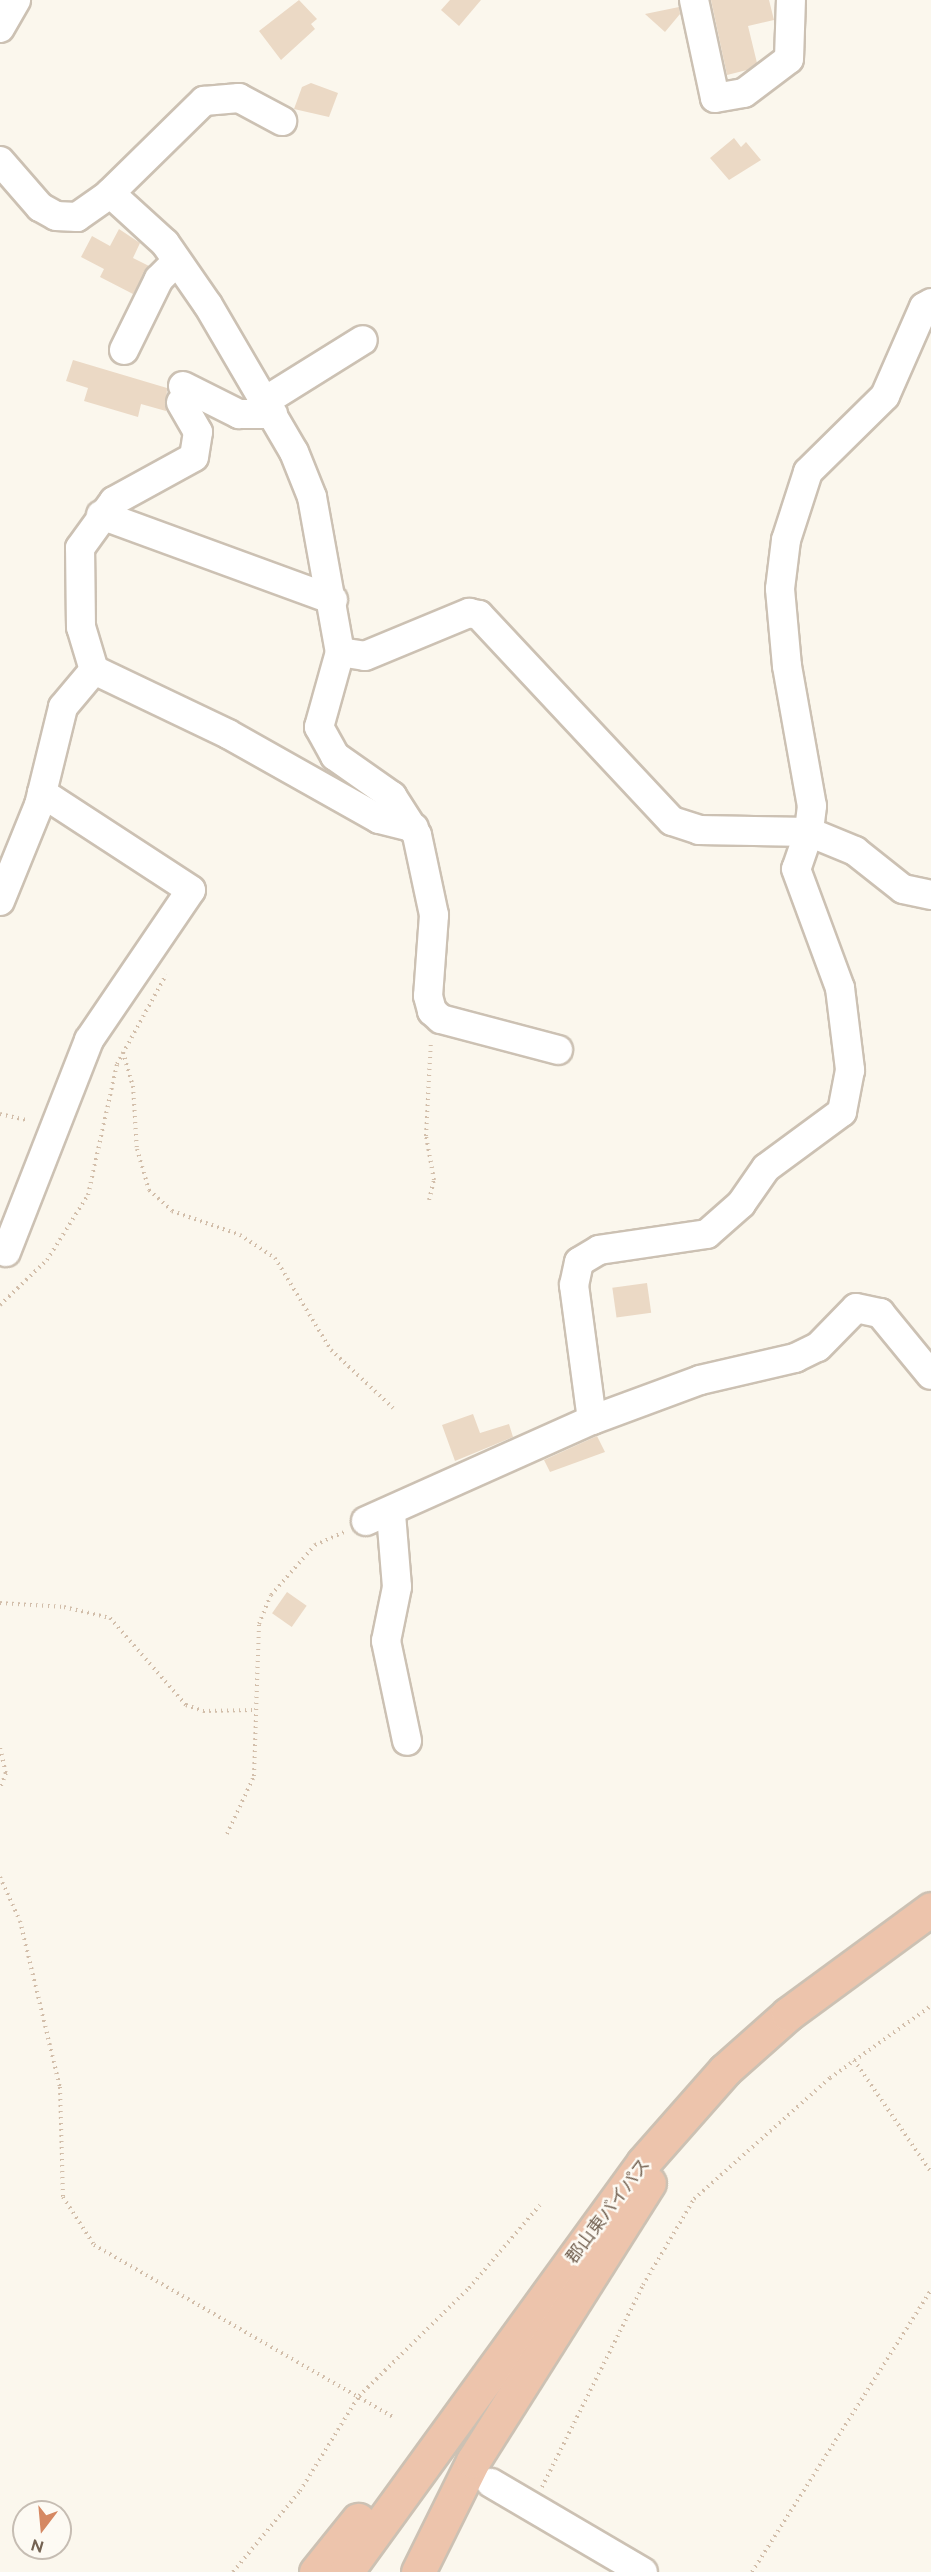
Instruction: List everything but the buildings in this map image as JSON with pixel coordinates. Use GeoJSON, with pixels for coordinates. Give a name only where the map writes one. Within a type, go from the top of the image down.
{"type":"FeatureCollection","features":[{"type":"Feature","properties":{"kind":"highway","name":"郡山東バイパス"},"geometry":{"type":"LineString","coordinates":[[346,2572],[643,2163],[691,2109],[788,2014],[931,1909]]}},
{"type":"Feature","properties":{"kind":"highway"},"geometry":{"type":"LineString","coordinates":[[418,2572],[473,2461],[624,2228],[691,2109]]}},
{"type":"Feature","properties":{"kind":"highway"},"geometry":{"type":"LineString","coordinates":[[316,2572],[546,2263],[643,2163]]}},
{"type":"Feature","properties":{"kind":"street"},"geometry":{"type":"LineString","coordinates":[[0,28],[16,0]]}},
{"type":"Feature","properties":{"kind":"street"},"geometry":{"type":"LineString","coordinates":[[694,0],[715,98],[744,93],[789,59],[791,0]]}},
{"type":"Feature","properties":{"kind":"street"},"geometry":{"type":"LineString","coordinates":[[0,161],[56,216],[77,217],[110,193],[204,101],[239,98],[282,121]]}},
{"type":"Feature","properties":{"kind":"street"},"geometry":{"type":"LineString","coordinates":[[110,193],[177,261],[269,407],[312,497],[333,600],[340,652],[319,727],[335,756],[393,796],[414,828],[434,915],[428,996],[432,1011],[441,1018],[558,1050]]}},
{"type":"Feature","properties":{"kind":"street"},"geometry":{"type":"LineString","coordinates":[[124,350],[159,279],[177,261]]}},
{"type":"Feature","properties":{"kind":"street"},"geometry":{"type":"LineString","coordinates":[[592,1420],[574,1285],[579,1262],[599,1250],[707,1234],[741,1204],[766,1168],[842,1112],[850,1070],[840,987],[796,869],[809,832],[812,806],[787,666],[780,590],[786,540],[808,472],[885,396],[924,307],[931,303]]}},
{"type":"Feature","properties":{"kind":"street"},"geometry":{"type":"LineString","coordinates":[[363,339],[269,407],[239,414],[182,394],[198,432],[194,457],[130,490],[101,515],[80,548],[81,627],[94,670],[228,734],[378,819],[414,828]]}},
{"type":"Feature","properties":{"kind":"street"},"geometry":{"type":"LineString","coordinates":[[101,515],[333,600]]}},
{"type":"Feature","properties":{"kind":"street"},"geometry":{"type":"LineString","coordinates":[[340,652],[365,656],[470,614],[479,615],[672,820],[699,830],[809,832],[855,851],[903,889],[931,895]]}},
{"type":"Feature","properties":{"kind":"street"},"geometry":{"type":"LineString","coordinates":[[0,901],[42,794],[63,707],[94,670]]}},
{"type":"Feature","properties":{"kind":"street"},"geometry":{"type":"LineString","coordinates":[[6,1252],[89,1040],[191,890],[42,794]]}},
{"type":"Feature","properties":{"kind":"street"},"geometry":{"type":"LineString","coordinates":[[407,1741],[386,1641],[397,1587],[379,1518],[592,1420],[700,1380],[795,1359],[818,1347],[856,1308],[880,1313],[931,1376]]}},
{"type":"Feature","properties":{"kind":"street"},"geometry":{"type":"LineString","coordinates":[[491,2483],[643,2572]]}},
{"type":"Feature","properties":{"kind":"path"},"geometry":{"type":"LineString","coordinates":[[0,1305],[47,1260],[88,1195],[123,1052],[169,967]]}},
{"type":"Feature","properties":{"kind":"path"},"geometry":{"type":"LineString","coordinates":[[429,1200],[434,1180],[426,1136],[432,1011]]}},
{"type":"Feature","properties":{"kind":"path"},"geometry":{"type":"LineString","coordinates":[[123,1052],[133,1086],[137,1149],[149,1190],[172,1211],[240,1235],[275,1258],[331,1350],[393,1408]]}},
{"type":"Feature","properties":{"kind":"path"},"geometry":{"type":"LineString","coordinates":[[0,1114],[26,1120]]}},
{"type":"Feature","properties":{"kind":"path"},"geometry":{"type":"LineString","coordinates":[[227,1834],[253,1786],[252,1710],[259,1624],[272,1595],[315,1545],[379,1518]]}},
{"type":"Feature","properties":{"kind":"path"},"geometry":{"type":"LineString","coordinates":[[0,1603],[64,1607],[110,1618],[186,1705],[203,1711],[252,1710]]}},
{"type":"Feature","properties":{"kind":"path"},"geometry":{"type":"LineString","coordinates":[[0,1748],[6,1764],[0,1788]]}},
{"type":"Feature","properties":{"kind":"path"},"geometry":{"type":"LineString","coordinates":[[0,1877],[20,1921],[60,2087],[63,2197],[94,2245],[395,2418]]}},
{"type":"Feature","properties":{"kind":"path"},"geometry":{"type":"LineString","coordinates":[[532,2508],[638,2294],[694,2199],[854,2060],[931,2006]]}},
{"type":"Feature","properties":{"kind":"path"},"geometry":{"type":"LineString","coordinates":[[854,2060],[931,2172]]}},
{"type":"Feature","properties":{"kind":"path"},"geometry":{"type":"LineString","coordinates":[[234,2572],[300,2491],[359,2396],[469,2289],[540,2205]]}},
{"type":"Feature","properties":{"kind":"path"},"geometry":{"type":"LineString","coordinates":[[752,2572],[931,2290]]}}]}
